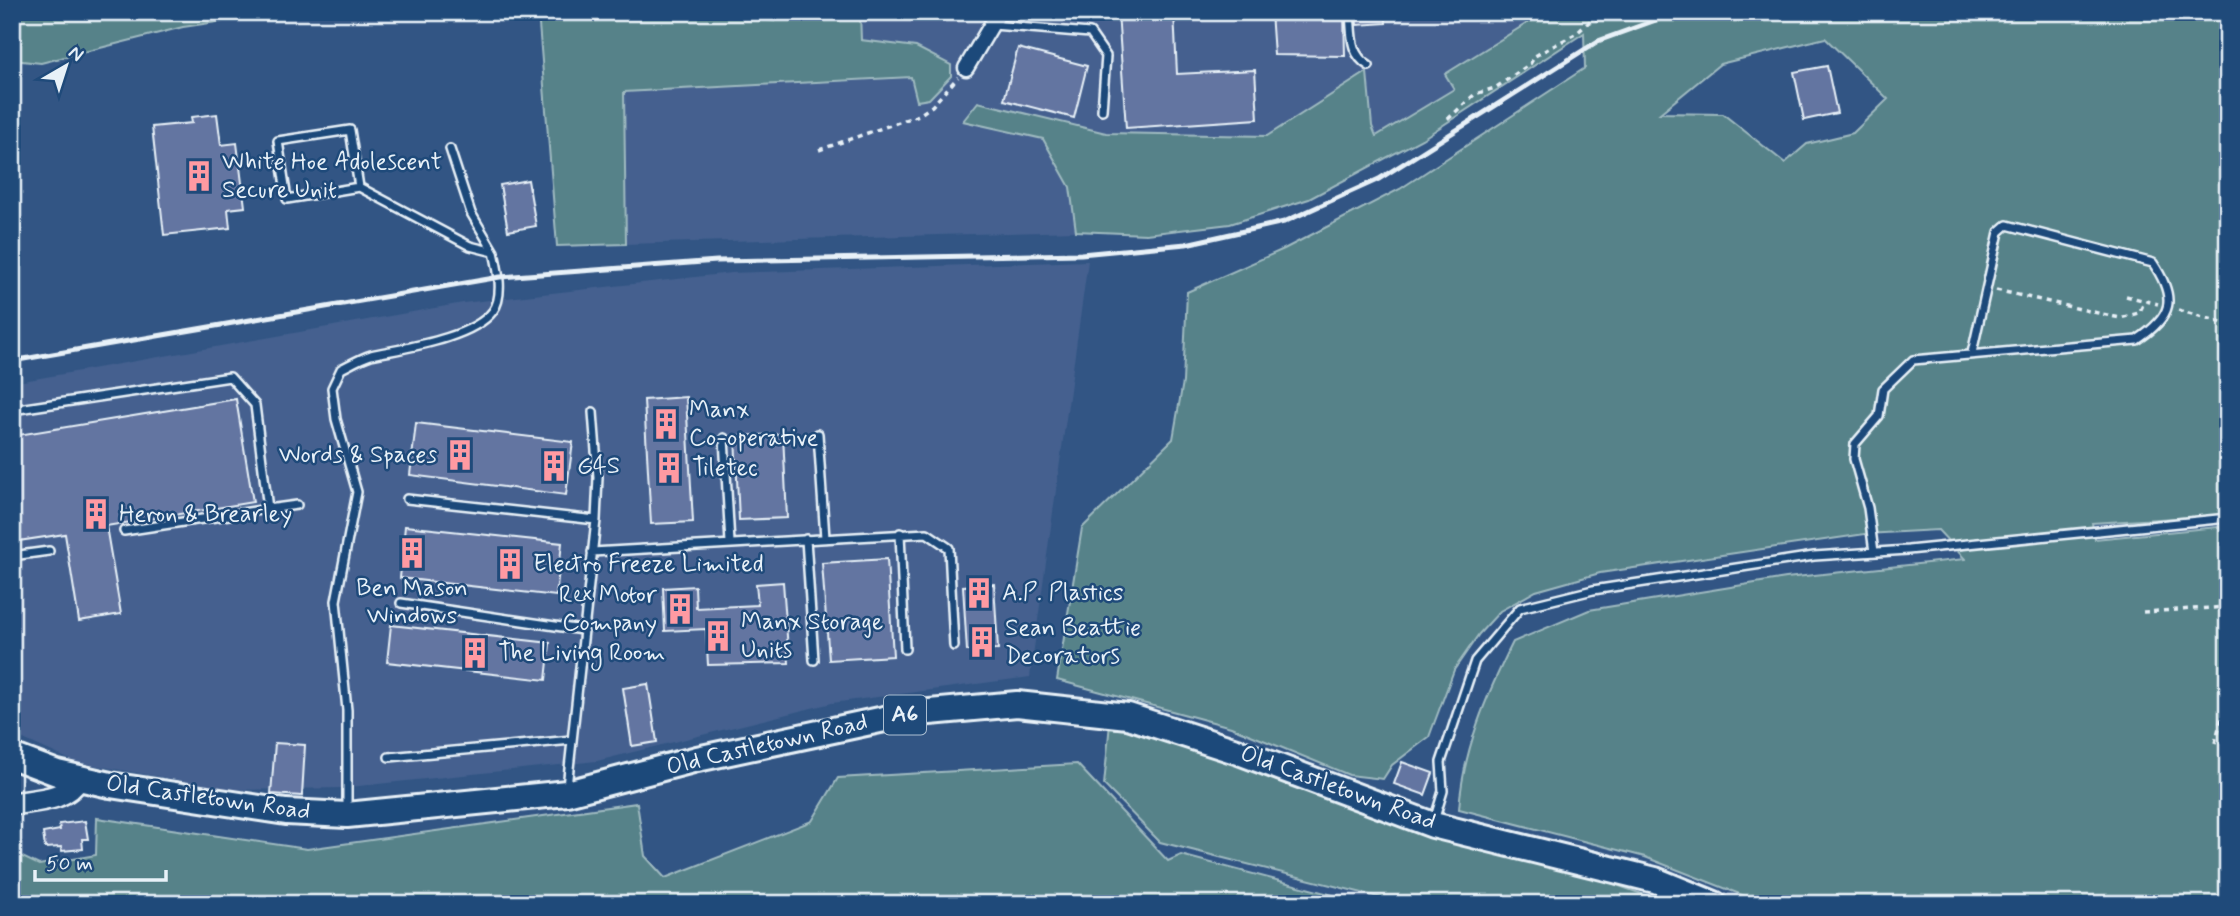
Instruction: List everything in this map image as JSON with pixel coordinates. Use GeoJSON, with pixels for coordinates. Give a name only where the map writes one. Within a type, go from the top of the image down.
{"type":"FeatureCollection","features":[{"type":"Feature","properties":{"kind":"highway","name":"Old Castletown Road"},"geometry":{"type":"LineString","coordinates":[[78,779],[286,813],[347,815],[567,793],[698,759],[908,714],[1017,704],[1128,716],[1239,752],[1433,825],[1655,880],[1714,904]]}},
{"type":"Feature","properties":{"kind":"highway","name":"A6"},"geometry":{"type":"LineString","coordinates":[[12,756],[78,779]]}},
{"type":"Feature","properties":{"kind":"main road","name":"Old Castletown Road"},"geometry":{"type":"LineString","coordinates":[[18,799],[63,795],[72,789],[78,779]]}},
{"type":"Feature","properties":{"kind":"street"},"geometry":{"type":"LineString","coordinates":[[966,68],[996,19]]}},
{"type":"Feature","properties":{"kind":"lane"},"geometry":{"type":"LineString","coordinates":[[1350,12],[1352,47],[1357,59],[1369,66]]}},
{"type":"Feature","properties":{"kind":"lane"},"geometry":{"type":"LineString","coordinates":[[996,19],[1090,33],[1106,56],[1102,110]]}},
{"type":"Feature","properties":{"kind":"lane"},"geometry":{"type":"LineString","coordinates":[[359,187],[350,130],[278,141],[287,199],[359,187],[470,246],[494,252]]}},
{"type":"Feature","properties":{"kind":"lane"},"geometry":{"type":"LineString","coordinates":[[347,815],[347,710],[336,601],[357,492],[336,419],[332,388],[341,369],[368,356],[422,347],[480,322],[494,310],[500,277],[494,252],[471,213],[450,149]]}},
{"type":"Feature","properties":{"kind":"lane"},"geometry":{"type":"LineString","coordinates":[[1874,552],[1868,508],[1854,459],[1855,444],[1879,416],[1883,389],[1913,360],[2137,340],[2158,326],[2169,307],[2166,282],[2153,263],[2007,225],[1999,232],[1972,353]]}},
{"type":"Feature","properties":{"kind":"lane"},"geometry":{"type":"LineString","coordinates":[[12,410],[230,377],[255,405],[268,509]]}},
{"type":"Feature","properties":{"kind":"lane"},"geometry":{"type":"LineString","coordinates":[[567,793],[582,630],[596,520],[598,477],[593,412]]}},
{"type":"Feature","properties":{"kind":"lane"},"geometry":{"type":"LineString","coordinates":[[818,434],[825,538]]}},
{"type":"Feature","properties":{"kind":"lane"},"geometry":{"type":"LineString","coordinates":[[724,438],[730,543]]}},
{"type":"Feature","properties":{"kind":"lane"},"geometry":{"type":"LineString","coordinates":[[407,499],[596,520]]}},
{"type":"Feature","properties":{"kind":"lane"},"geometry":{"type":"LineString","coordinates":[[124,531],[297,505]]}},
{"type":"Feature","properties":{"kind":"lane"},"geometry":{"type":"LineString","coordinates":[[1433,825],[1443,792],[1441,762],[1475,661],[1520,608],[1606,588],[1814,556],[2228,518]]}},
{"type":"Feature","properties":{"kind":"lane"},"geometry":{"type":"LineString","coordinates":[[900,533],[905,649]]}},
{"type":"Feature","properties":{"kind":"lane"},"geometry":{"type":"LineString","coordinates":[[592,552],[927,533],[948,548],[954,646]]}},
{"type":"Feature","properties":{"kind":"lane"},"geometry":{"type":"LineString","coordinates":[[806,539],[814,660]]}},
{"type":"Feature","properties":{"kind":"lane"},"geometry":{"type":"LineString","coordinates":[[12,555],[49,551]]}},
{"type":"Feature","properties":{"kind":"lane"},"geometry":{"type":"LineString","coordinates":[[401,603],[582,630]]}},
{"type":"Feature","properties":{"kind":"lane"},"geometry":{"type":"LineString","coordinates":[[390,757],[572,740]]}},
{"type":"Feature","properties":{"kind":"path"},"geometry":{"type":"LineString","coordinates":[[1448,119],[1475,94],[1495,88],[1541,52],[1577,33],[1589,22],[1615,12]]}},
{"type":"Feature","properties":{"kind":"path"},"geometry":{"type":"LineString","coordinates":[[819,150],[919,115],[932,106],[966,68]]}},
{"type":"Feature","properties":{"kind":"path"},"geometry":{"type":"LineString","coordinates":[[1987,288],[2120,318],[2139,313],[2145,301]]}},
{"type":"Feature","properties":{"kind":"path"},"geometry":{"type":"LineString","coordinates":[[2143,612],[2228,607]]}},
{"type":"Feature","properties":{"kind":"path"},"geometry":{"type":"LineString","coordinates":[[2215,743],[2228,693]]}},
{"type":"Feature","properties":{"kind":"shaded area"},"geometry":{"type":"Polygon","coordinates":[[[538,12],[1545,12],[1446,75],[1454,89],[1376,136],[1277,174],[1076,231],[557,246],[538,12]]]}},
{"type":"Feature","properties":{"kind":"shaded area"},"geometry":{"type":"Polygon","coordinates":[[[1088,261],[1030,677],[832,703],[597,761],[340,788],[234,790],[75,762],[12,734],[12,383],[463,303],[731,273],[1088,261]]]}},
{"type":"Feature","properties":{"kind":"green space"},"geometry":{"type":"Polygon","coordinates":[[[12,12],[284,12],[183,27],[41,63],[12,60],[12,12]]]}},
{"type":"Feature","properties":{"kind":"green space"},"geometry":{"type":"Polygon","coordinates":[[[538,12],[716,12],[774,21],[774,12],[860,12],[861,40],[916,47],[951,65],[951,76],[929,99],[917,101],[911,77],[624,92],[626,244],[557,246],[538,12]]]}},
{"type":"Feature","properties":{"kind":"green space"},"geometry":{"type":"Polygon","coordinates":[[[1545,12],[2228,12],[2228,515],[2092,523],[2095,539],[2228,526],[2228,904],[1765,904],[1645,857],[1459,809],[1471,744],[1494,682],[1513,642],[1589,610],[1786,578],[1965,559],[1938,530],[1865,534],[1600,573],[1536,591],[1500,611],[1479,634],[1454,670],[1429,737],[1392,765],[1383,779],[1349,775],[1231,727],[1057,680],[1082,528],[1173,439],[1183,382],[1187,292],[1284,249],[1400,189],[1585,68],[1584,33],[1422,139],[1309,199],[1230,224],[1146,234],[1076,231],[1070,187],[1043,139],[963,121],[978,102],[1106,133],[1267,136],[1367,72],[1372,126],[1376,136],[1454,89],[1445,74],[1545,12]],[[1825,38],[1720,64],[1660,113],[1723,114],[1785,163],[1807,144],[1853,133],[1888,99],[1825,38]]]}},
{"type":"Feature","properties":{"kind":"green space"},"geometry":{"type":"Polygon","coordinates":[[[1110,723],[1217,751],[1412,828],[1611,883],[1670,904],[1406,904],[1160,842],[1104,785],[1110,723]]]}},
{"type":"Feature","properties":{"kind":"green space"},"geometry":{"type":"Polygon","coordinates":[[[1077,764],[1168,861],[1181,855],[1367,904],[12,904],[12,852],[39,865],[96,855],[97,818],[307,849],[637,803],[645,856],[665,878],[812,821],[838,778],[1077,764]]]}},
{"type":"Feature","properties":{"kind":"building"},"geometry":{"type":"Polygon","coordinates":[[[1118,12],[1174,12],[1177,74],[1255,70],[1258,119],[1126,128],[1118,12]]]}},
{"type":"Feature","properties":{"kind":"building"},"geometry":{"type":"Polygon","coordinates":[[[1271,12],[1344,12],[1345,56],[1274,55],[1271,12]]]}},
{"type":"Feature","properties":{"kind":"building"},"geometry":{"type":"Polygon","coordinates":[[[1356,12],[1386,12],[1386,23],[1357,25],[1356,12]]]}},
{"type":"Feature","properties":{"kind":"building"},"geometry":{"type":"Polygon","coordinates":[[[1018,48],[1087,66],[1074,118],[1004,100],[1018,48]]]}},
{"type":"Feature","properties":{"kind":"building"},"geometry":{"type":"Polygon","coordinates":[[[1827,66],[1837,113],[1804,120],[1794,72],[1827,66]]]}},
{"type":"Feature","properties":{"kind":"building","name":"White Hoe Adolescent Secure Unit"},"geometry":{"type":"Polygon","coordinates":[[[217,114],[221,145],[237,143],[245,207],[228,209],[230,228],[164,235],[152,127],[192,123],[191,117],[217,114]]]}},
{"type":"Feature","properties":{"kind":"building"},"geometry":{"type":"Polygon","coordinates":[[[528,180],[536,226],[508,231],[500,185],[528,180]]]}},
{"type":"Feature","properties":{"kind":"building"},"geometry":{"type":"Polygon","coordinates":[[[686,397],[693,522],[651,524],[644,400],[686,397]]]}},
{"type":"Feature","properties":{"kind":"building","name":"Heron & Brearley"},"geometry":{"type":"Polygon","coordinates":[[[236,399],[253,502],[106,526],[121,614],[79,621],[65,534],[12,542],[12,436],[236,399]]]}},
{"type":"Feature","properties":{"kind":"building"},"geometry":{"type":"Polygon","coordinates":[[[416,423],[573,442],[566,495],[410,475],[416,423]]]}},
{"type":"Feature","properties":{"kind":"building"},"geometry":{"type":"Polygon","coordinates":[[[783,434],[787,518],[739,520],[735,436],[783,434]]]}},
{"type":"Feature","properties":{"kind":"building"},"geometry":{"type":"Polygon","coordinates":[[[405,526],[562,543],[556,596],[400,578],[405,526]]]}},
{"type":"Feature","properties":{"kind":"building"},"geometry":{"type":"Polygon","coordinates":[[[887,559],[893,656],[829,660],[822,563],[887,559]]]}},
{"type":"Feature","properties":{"kind":"building"},"geometry":{"type":"Polygon","coordinates":[[[783,582],[789,663],[708,665],[706,629],[665,631],[663,588],[695,586],[696,608],[758,605],[756,584],[783,582]]]}},
{"type":"Feature","properties":{"kind":"building"},"geometry":{"type":"Polygon","coordinates":[[[994,584],[998,649],[967,651],[963,586],[994,584]]]}},
{"type":"Feature","properties":{"kind":"building"},"geometry":{"type":"Polygon","coordinates":[[[391,625],[550,643],[546,680],[387,662],[391,625]]]}},
{"type":"Feature","properties":{"kind":"building"},"geometry":{"type":"Polygon","coordinates":[[[648,684],[657,742],[632,746],[623,688],[648,684]]]}},
{"type":"Feature","properties":{"kind":"building"},"geometry":{"type":"Polygon","coordinates":[[[275,743],[305,745],[302,796],[271,794],[275,743]]]}},
{"type":"Feature","properties":{"kind":"building"},"geometry":{"type":"Polygon","coordinates":[[[1402,762],[1433,773],[1425,795],[1394,784],[1402,762]]]}},
{"type":"Feature","properties":{"kind":"building"},"geometry":{"type":"Polygon","coordinates":[[[85,821],[88,839],[82,839],[83,849],[62,851],[61,847],[45,848],[43,833],[60,830],[59,824],[85,821]]]}},
{"type":"Feature","properties":{"kind":"railway"},"geometry":{"type":"LineString","coordinates":[[12,361],[500,277],[717,261],[1081,254],[1186,244],[1284,222],[1379,179],[1598,41],[1678,12]]}},
{"type":"Feature","properties":{"kind":"railway"},"geometry":{"type":"LineString","coordinates":[[2200,12],[2228,21]]}},
{"type":"Feature","properties":{"kind":"place","name":"White Hoe Adolescent Secure Unit"},"geometry":{"type":"Point","coordinates":[199,176]}},
{"type":"Feature","properties":{"kind":"place","name":"Manx Co-operative"},"geometry":{"type":"Point","coordinates":[666,424]}},
{"type":"Feature","properties":{"kind":"place","name":"Words & Spaces"},"geometry":{"type":"Point","coordinates":[460,455]}},
{"type":"Feature","properties":{"kind":"place","name":"G4S"},"geometry":{"type":"Point","coordinates":[554,466]}},
{"type":"Feature","properties":{"kind":"place","name":"Tiletec"},"geometry":{"type":"Point","coordinates":[669,468]}},
{"type":"Feature","properties":{"kind":"place","name":"Heron & Brearley"},"geometry":{"type":"Point","coordinates":[96,514]}},
{"type":"Feature","properties":{"kind":"place","name":"Ben Mason Windows"},"geometry":{"type":"Point","coordinates":[412,553]}},
{"type":"Feature","properties":{"kind":"place","name":"Electro Freeze Limited"},"geometry":{"type":"Point","coordinates":[510,564]}},
{"type":"Feature","properties":{"kind":"place","name":"A.P. Plastics"},"geometry":{"type":"Point","coordinates":[979,593]}},
{"type":"Feature","properties":{"kind":"place","name":"Rex Motor Company"},"geometry":{"type":"Point","coordinates":[680,609]}},
{"type":"Feature","properties":{"kind":"place","name":"Manx Storage Units"},"geometry":{"type":"Point","coordinates":[718,636]}},
{"type":"Feature","properties":{"kind":"place","name":"Sean Beattie Decorators"},"geometry":{"type":"Point","coordinates":[982,642]}},
{"type":"Feature","properties":{"kind":"place","name":"The Living Room"},"geometry":{"type":"Point","coordinates":[475,653]}}]}
